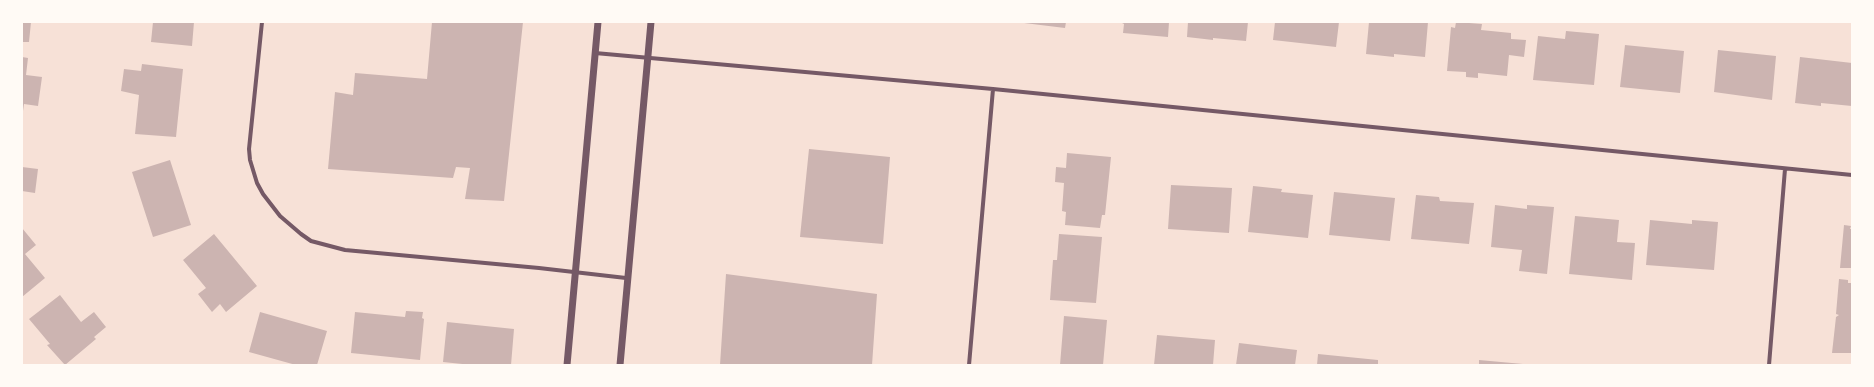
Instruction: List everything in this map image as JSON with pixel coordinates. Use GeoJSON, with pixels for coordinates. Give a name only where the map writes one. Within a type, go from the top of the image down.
{"type":"FeatureCollection","features":[{"type":"Feature","properties":{"kind":"street"},"geometry":{"type":"LineString","coordinates":[[262,22],[249,149],[250,160],[257,183],[263,194],[280,216],[301,234],[311,241],[345,250],[626,278]]}},
{"type":"Feature","properties":{"kind":"street"},"geometry":{"type":"LineString","coordinates":[[567,365],[598,22]]}},
{"type":"Feature","properties":{"kind":"street"},"geometry":{"type":"LineString","coordinates":[[620,365],[626,278],[651,22]]}},
{"type":"Feature","properties":{"kind":"street"},"geometry":{"type":"LineString","coordinates":[[595,53],[648,56],[682,62],[993,89],[1852,175]]}},
{"type":"Feature","properties":{"kind":"street"},"geometry":{"type":"LineString","coordinates":[[970,365],[993,89]]}},
{"type":"Feature","properties":{"kind":"street"},"geometry":{"type":"LineString","coordinates":[[1769,365],[1785,169]]}},
{"type":"Feature","properties":{"kind":"building"},"geometry":{"type":"Polygon","coordinates":[[[22,22],[31,22],[29,42],[22,42],[22,22]]]}},
{"type":"Feature","properties":{"kind":"building"},"geometry":{"type":"Polygon","coordinates":[[[153,22],[194,22],[192,46],[151,42],[153,22]]]}},
{"type":"Feature","properties":{"kind":"building"},"geometry":{"type":"Polygon","coordinates":[[[432,22],[523,22],[504,201],[465,199],[470,168],[456,167],[453,178],[328,169],[335,92],[353,95],[355,73],[427,79],[432,22]]]}},
{"type":"Feature","properties":{"kind":"building"},"geometry":{"type":"Polygon","coordinates":[[[1016,22],[1066,22],[1065,28],[1016,22]]]}},
{"type":"Feature","properties":{"kind":"building"},"geometry":{"type":"Polygon","coordinates":[[[1120,22],[1169,22],[1168,37],[1123,33],[1124,24],[1120,22]]]}},
{"type":"Feature","properties":{"kind":"building"},"geometry":{"type":"Polygon","coordinates":[[[1188,22],[1248,22],[1246,41],[1213,38],[1213,40],[1187,37],[1188,22]]]}},
{"type":"Feature","properties":{"kind":"building"},"geometry":{"type":"Polygon","coordinates":[[[1275,22],[1339,22],[1336,47],[1273,40],[1275,22]]]}},
{"type":"Feature","properties":{"kind":"building"},"geometry":{"type":"Polygon","coordinates":[[[1369,22],[1428,22],[1425,57],[1394,54],[1394,57],[1366,54],[1369,22]]]}},
{"type":"Feature","properties":{"kind":"building"},"geometry":{"type":"Polygon","coordinates":[[[1456,22],[1482,24],[1481,30],[1511,33],[1511,39],[1526,40],[1524,57],[1509,55],[1507,76],[1478,73],[1478,78],[1466,77],[1466,72],[1447,71],[1451,27],[1455,28],[1456,22]]]}},
{"type":"Feature","properties":{"kind":"building"},"geometry":{"type":"Polygon","coordinates":[[[1566,31],[1599,34],[1594,85],[1533,80],[1538,36],[1565,39],[1566,31]]]}},
{"type":"Feature","properties":{"kind":"building"},"geometry":{"type":"Polygon","coordinates":[[[1625,45],[1684,51],[1680,93],[1620,87],[1625,45]]]}},
{"type":"Feature","properties":{"kind":"building"},"geometry":{"type":"Polygon","coordinates":[[[1718,50],[1776,56],[1772,100],[1714,92],[1718,50]]]}},
{"type":"Feature","properties":{"kind":"building"},"geometry":{"type":"Polygon","coordinates":[[[22,57],[28,58],[26,75],[42,77],[38,106],[24,104],[23,111],[22,57]]]}},
{"type":"Feature","properties":{"kind":"building"},"geometry":{"type":"Polygon","coordinates":[[[1800,57],[1852,63],[1852,106],[1821,103],[1821,106],[1795,103],[1800,57]]]}},
{"type":"Feature","properties":{"kind":"building"},"geometry":{"type":"Polygon","coordinates":[[[142,64],[183,69],[176,137],[135,134],[139,95],[121,91],[124,69],[141,71],[142,64]]]}},
{"type":"Feature","properties":{"kind":"building"},"geometry":{"type":"Polygon","coordinates":[[[809,149],[890,157],[883,244],[800,237],[809,149]]]}},
{"type":"Feature","properties":{"kind":"building"},"geometry":{"type":"Polygon","coordinates":[[[1067,153],[1111,157],[1105,215],[1102,215],[1100,228],[1065,225],[1066,212],[1062,211],[1064,183],[1055,182],[1056,167],[1066,168],[1067,153]]]}},
{"type":"Feature","properties":{"kind":"building"},"geometry":{"type":"Polygon","coordinates":[[[170,160],[191,225],[153,237],[132,172],[170,160]]]}},
{"type":"Feature","properties":{"kind":"building"},"geometry":{"type":"Polygon","coordinates":[[[22,167],[38,169],[35,193],[22,191],[22,167]]]}},
{"type":"Feature","properties":{"kind":"building"},"geometry":{"type":"Polygon","coordinates":[[[1171,185],[1232,188],[1229,233],[1168,229],[1171,185]]]}},
{"type":"Feature","properties":{"kind":"building"},"geometry":{"type":"Polygon","coordinates":[[[1253,186],[1282,189],[1281,192],[1313,195],[1308,238],[1248,232],[1253,186]]]}},
{"type":"Feature","properties":{"kind":"building"},"geometry":{"type":"Polygon","coordinates":[[[1334,192],[1395,198],[1390,241],[1329,235],[1334,192]]]}},
{"type":"Feature","properties":{"kind":"building"},"geometry":{"type":"Polygon","coordinates":[[[1416,195],[1439,197],[1440,201],[1474,203],[1469,244],[1411,239],[1416,195]]]}},
{"type":"Feature","properties":{"kind":"building"},"geometry":{"type":"Polygon","coordinates":[[[1495,205],[1527,209],[1527,205],[1554,207],[1547,274],[1519,271],[1522,250],[1491,247],[1495,205]]]}},
{"type":"Feature","properties":{"kind":"building"},"geometry":{"type":"Polygon","coordinates":[[[1575,216],[1619,220],[1617,242],[1635,243],[1632,280],[1569,274],[1575,216]]]}},
{"type":"Feature","properties":{"kind":"building"},"geometry":{"type":"Polygon","coordinates":[[[1650,220],[1692,224],[1692,220],[1718,222],[1714,270],[1646,265],[1650,220]]]}},
{"type":"Feature","properties":{"kind":"building"},"geometry":{"type":"Polygon","coordinates":[[[1844,225],[1851,226],[1850,229],[1852,229],[1852,268],[1840,268],[1844,225]]]}},
{"type":"Feature","properties":{"kind":"building"},"geometry":{"type":"Polygon","coordinates":[[[22,228],[36,245],[25,254],[45,278],[22,297],[22,228]]]}},
{"type":"Feature","properties":{"kind":"building"},"geometry":{"type":"Polygon","coordinates":[[[214,234],[257,286],[226,312],[220,304],[212,312],[198,294],[206,288],[183,260],[214,234]]]}},
{"type":"Feature","properties":{"kind":"building"},"geometry":{"type":"Polygon","coordinates":[[[1059,234],[1102,237],[1096,303],[1050,300],[1053,260],[1057,260],[1059,234]]]}},
{"type":"Feature","properties":{"kind":"building"},"geometry":{"type":"Polygon","coordinates":[[[726,274],[877,294],[872,365],[720,365],[726,274]]]}},
{"type":"Feature","properties":{"kind":"building"},"geometry":{"type":"Polygon","coordinates":[[[1839,279],[1848,280],[1848,283],[1852,283],[1852,353],[1832,353],[1836,317],[1839,315],[1836,314],[1839,279]]]}},
{"type":"Feature","properties":{"kind":"building"},"geometry":{"type":"Polygon","coordinates":[[[60,295],[81,322],[94,312],[106,327],[94,337],[96,339],[65,365],[47,345],[50,344],[29,319],[60,295]]]}},
{"type":"Feature","properties":{"kind":"building"},"geometry":{"type":"Polygon","coordinates":[[[406,311],[423,312],[422,318],[424,319],[420,360],[351,353],[355,312],[405,317],[406,311]]]}},
{"type":"Feature","properties":{"kind":"building"},"geometry":{"type":"Polygon","coordinates":[[[260,312],[327,331],[317,365],[296,365],[249,352],[260,312]]]}},
{"type":"Feature","properties":{"kind":"building"},"geometry":{"type":"Polygon","coordinates":[[[1064,316],[1107,320],[1103,365],[1060,365],[1064,316]]]}},
{"type":"Feature","properties":{"kind":"building"},"geometry":{"type":"Polygon","coordinates":[[[447,322],[514,329],[511,365],[472,365],[443,362],[447,322]]]}},
{"type":"Feature","properties":{"kind":"building"},"geometry":{"type":"Polygon","coordinates":[[[1157,335],[1215,340],[1213,365],[1154,365],[1157,335]]]}},
{"type":"Feature","properties":{"kind":"building"},"geometry":{"type":"Polygon","coordinates":[[[1239,343],[1297,350],[1295,365],[1236,365],[1239,343]]]}},
{"type":"Feature","properties":{"kind":"building"},"geometry":{"type":"Polygon","coordinates":[[[1318,354],[1378,360],[1378,365],[1317,365],[1318,354]]]}},
{"type":"Feature","properties":{"kind":"building"},"geometry":{"type":"Polygon","coordinates":[[[1479,360],[1523,364],[1523,365],[1479,365],[1479,360]]]}}]}
